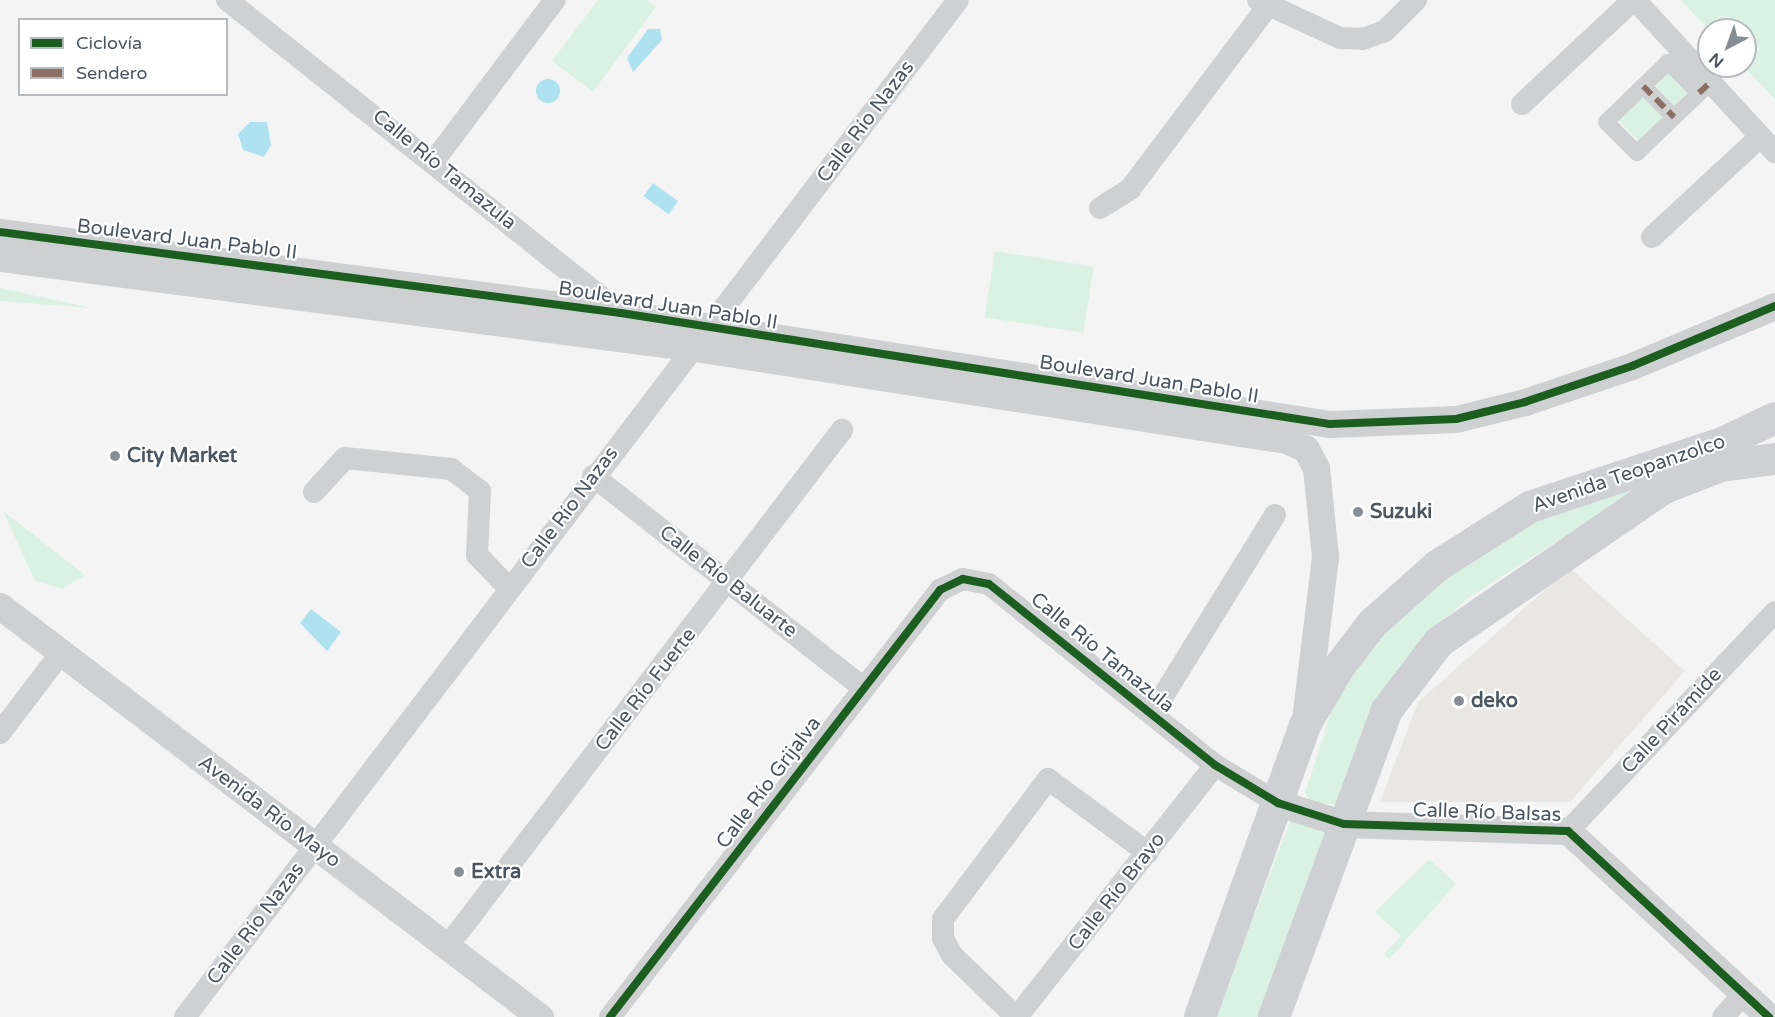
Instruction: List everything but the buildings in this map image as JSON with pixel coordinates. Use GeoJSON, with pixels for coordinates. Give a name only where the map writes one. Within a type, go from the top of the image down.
{"type":"FeatureCollection","features":[{"type":"Feature","properties":{"kind":"main road","name":"Avenida Teopanzolco"},"geometry":{"type":"LineString","coordinates":[[1200,1017],[1305,725],[1339,667],[1372,624],[1437,566],[1530,507],[1725,442],[1775,418]]}},
{"type":"Feature","properties":{"kind":"main road","name":"Avenida Teopanzolco"},"geometry":{"type":"LineString","coordinates":[[1274,1017],[1387,710],[1439,642],[1664,488],[1722,466],[1775,459]]}},
{"type":"Feature","properties":{"kind":"street","name":"Calle Río Tamazula"},"geometry":{"type":"LineString","coordinates":[[227,0],[434,161],[658,343]]}},
{"type":"Feature","properties":{"kind":"street"},"geometry":{"type":"LineString","coordinates":[[434,161],[555,0]]}},
{"type":"Feature","properties":{"kind":"street","name":"Calle Río Nazas"},"geometry":{"type":"LineString","coordinates":[[185,1017],[593,476],[702,338],[958,0]]}},
{"type":"Feature","properties":{"kind":"street"},"geometry":{"type":"LineString","coordinates":[[1100,208],[1130,189],[1263,3],[1340,38],[1363,39],[1385,32],[1416,0]]}},
{"type":"Feature","properties":{"kind":"street"},"geometry":{"type":"LineString","coordinates":[[1522,104],[1634,0],[1705,88]]}},
{"type":"Feature","properties":{"kind":"street"},"geometry":{"type":"LineString","coordinates":[[1652,237],[1768,144],[1705,88],[1668,62],[1606,122],[1636,153],[1705,88]]}},
{"type":"Feature","properties":{"kind":"street"},"geometry":{"type":"LineString","coordinates":[[1643,86],[1674,117]]}},
{"type":"Feature","properties":{"kind":"street","name":"Boulevard Juan Pablo II"},"geometry":{"type":"LineString","coordinates":[[0,232],[621,313],[702,338],[1286,440],[1306,449],[1316,468],[1324,557],[1305,725]]}},
{"type":"Feature","properties":{"kind":"street","name":"Boulevard Juan Pablo II"},"geometry":{"type":"LineString","coordinates":[[0,258],[658,343],[702,338],[1330,424],[1456,419],[1525,402],[1632,366],[1775,306]]}},
{"type":"Feature","properties":{"kind":"street","name":"Calle Río Fuerte"},"geometry":{"type":"LineString","coordinates":[[447,947],[730,583],[842,430]]}},
{"type":"Feature","properties":{"kind":"street"},"geometry":{"type":"LineString","coordinates":[[314,492],[345,458],[451,469],[480,491],[477,555],[509,588]]}},
{"type":"Feature","properties":{"kind":"street","name":"Calle Río Baluarte"},"geometry":{"type":"LineString","coordinates":[[593,476],[862,687]]}},
{"type":"Feature","properties":{"kind":"street"},"geometry":{"type":"LineString","coordinates":[[1152,714],[1275,515]]}},
{"type":"Feature","properties":{"kind":"street","name":"Calle Río Tamazula"},"geometry":{"type":"LineString","coordinates":[[963,579],[989,584],[1215,765],[1278,803]]}},
{"type":"Feature","properties":{"kind":"street","name":"Calle Río Grijalva"},"geometry":{"type":"LineString","coordinates":[[610,1017],[862,687],[940,590],[963,579]]}},
{"type":"Feature","properties":{"kind":"street","name":"Avenida Río Mayo"},"geometry":{"type":"LineString","coordinates":[[0,606],[540,1017]]}},
{"type":"Feature","properties":{"kind":"street","name":"Calle Pirámide"},"geometry":{"type":"LineString","coordinates":[[1568,831],[1775,612]]}},
{"type":"Feature","properties":{"kind":"street"},"geometry":{"type":"LineString","coordinates":[[0,733],[61,653]]}},
{"type":"Feature","properties":{"kind":"street","name":"Calle Río Bravo"},"geometry":{"type":"LineString","coordinates":[[1017,1017],[1215,765]]}},
{"type":"Feature","properties":{"kind":"street"},"geometry":{"type":"LineString","coordinates":[[1017,1017],[952,955],[944,939],[950,903],[1048,779],[1148,853]]}},
{"type":"Feature","properties":{"kind":"street","name":"Calle Río Balsas"},"geometry":{"type":"LineString","coordinates":[[1278,803],[1344,824],[1568,831],[1769,1017]]}},
{"type":"Feature","properties":{"kind":"street"},"geometry":{"type":"LineString","coordinates":[[1723,1017],[1744,994]]}},
{"type":"Feature","properties":{"kind":"shaded area"},"geometry":{"type":"Polygon","coordinates":[[[1570,568],[1685,671],[1570,802],[1380,802],[1418,702],[1570,568]]]}},
{"type":"Feature","properties":{"kind":"green space"},"geometry":{"type":"Polygon","coordinates":[[[598,0],[646,0],[656,7],[593,92],[552,61],[598,0]]]}},
{"type":"Feature","properties":{"kind":"green space"},"geometry":{"type":"Polygon","coordinates":[[[1681,0],[1775,0],[1775,99],[1755,78],[1757,78],[1757,18],[1698,18],[1681,0]]]}},
{"type":"Feature","properties":{"kind":"green space"},"geometry":{"type":"Polygon","coordinates":[[[1670,69],[1693,92],[1676,110],[1652,87],[1670,69]]]}},
{"type":"Feature","properties":{"kind":"green space"},"geometry":{"type":"Polygon","coordinates":[[[1644,94],[1667,117],[1641,143],[1618,120],[1644,94]]]}},
{"type":"Feature","properties":{"kind":"green space"},"geometry":{"type":"Polygon","coordinates":[[[995,251],[1094,267],[1083,333],[985,317],[995,251]]]}},
{"type":"Feature","properties":{"kind":"green space"},"geometry":{"type":"Polygon","coordinates":[[[0,288],[92,308],[0,301],[0,288]]]}},
{"type":"Feature","properties":{"kind":"green space"},"geometry":{"type":"Polygon","coordinates":[[[1678,464],[1468,598],[1442,622],[1341,806],[1311,801],[1305,793],[1332,709],[1361,656],[1431,584],[1537,511],[1678,464]]]}},
{"type":"Feature","properties":{"kind":"green space"},"geometry":{"type":"Polygon","coordinates":[[[3,511],[85,575],[62,589],[35,581],[3,511]]]}},
{"type":"Feature","properties":{"kind":"green space"},"geometry":{"type":"Polygon","coordinates":[[[1291,819],[1338,828],[1268,1017],[1215,1017],[1291,819]]]}},
{"type":"Feature","properties":{"kind":"green space"},"geometry":{"type":"Polygon","coordinates":[[[1429,859],[1456,884],[1389,959],[1384,954],[1401,936],[1375,912],[1429,859]]]}},
{"type":"Feature","properties":{"kind":"water"},"geometry":{"type":"Polygon","coordinates":[[[648,29],[660,29],[662,40],[633,72],[627,58],[648,29]]]}},
{"type":"Feature","properties":{"kind":"water"},"geometry":{"type":"Polygon","coordinates":[[[548,79],[556,83],[560,91],[556,99],[548,103],[540,99],[536,91],[540,83],[548,79]]]}},
{"type":"Feature","properties":{"kind":"water"},"geometry":{"type":"Polygon","coordinates":[[[250,122],[267,122],[271,145],[264,157],[243,150],[238,134],[250,122]]]}},
{"type":"Feature","properties":{"kind":"water"},"geometry":{"type":"Polygon","coordinates":[[[653,183],[678,201],[669,214],[644,196],[653,183]]]}},
{"type":"Feature","properties":{"kind":"water"},"geometry":{"type":"Polygon","coordinates":[[[311,609],[341,632],[327,651],[300,623],[311,609]]]}},
{"type":"Feature","properties":{"kind":"marked path"},"geometry":{"type":"LineString","coordinates":[[1699,93],[1711,82]]}},
{"type":"Feature","properties":{"kind":"marked path"},"geometry":{"type":"LineString","coordinates":[[1643,86],[1674,117]]}},
{"type":"Feature","properties":{"kind":"cycle path"},"geometry":{"type":"LineString","coordinates":[[0,232],[621,313],[1330,424],[1456,419],[1525,402],[1632,366],[1775,306]]}},
{"type":"Feature","properties":{"kind":"cycle path"},"geometry":{"type":"LineString","coordinates":[[610,1017],[940,590],[963,579],[989,584],[1215,765],[1278,803],[1344,824],[1568,831],[1769,1017]]}},
{"type":"Feature","properties":{"kind":"place","name":"City Market"},"geometry":{"type":"Point","coordinates":[115,456]}},
{"type":"Feature","properties":{"kind":"place","name":"Suzuki"},"geometry":{"type":"Point","coordinates":[1358,512]}},
{"type":"Feature","properties":{"kind":"place","name":"deko"},"geometry":{"type":"Point","coordinates":[1459,701]}},
{"type":"Feature","properties":{"kind":"place","name":"Extra"},"geometry":{"type":"Point","coordinates":[459,872]}}]}
